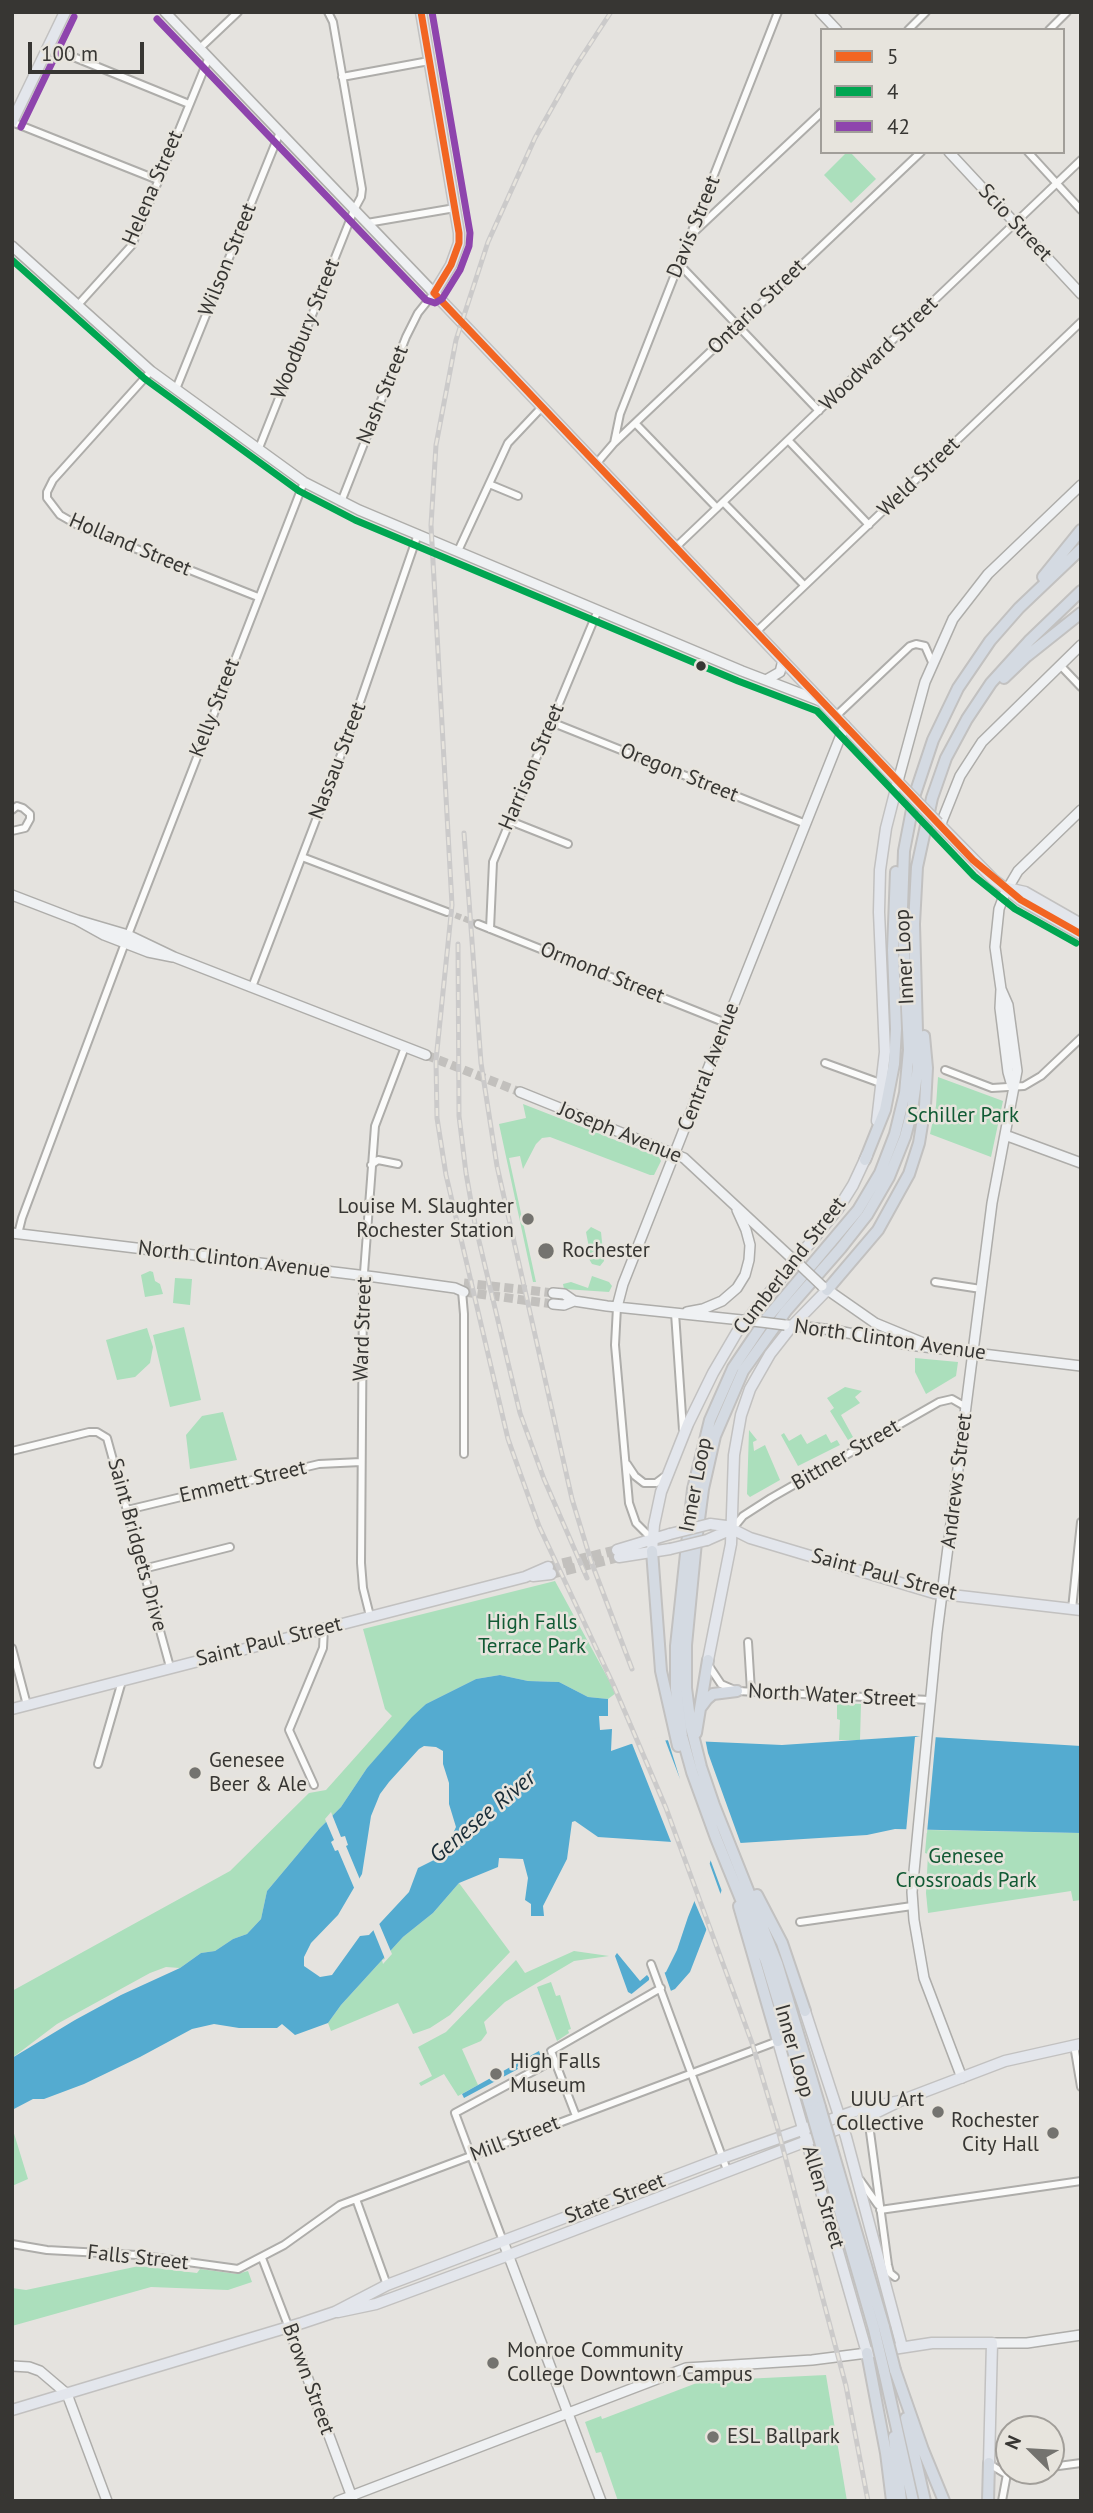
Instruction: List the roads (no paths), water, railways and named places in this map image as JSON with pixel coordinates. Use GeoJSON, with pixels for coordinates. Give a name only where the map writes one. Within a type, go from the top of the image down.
{"type":"FeatureCollection","features":[{"type":"Feature","properties":{"kind":"highway"},"geometry":{"type":"LineString","coordinates":[[1009,619],[1081,530]]}},
{"type":"Feature","properties":{"kind":"highway","name":"Inner Loop"},"geometry":{"type":"LineString","coordinates":[[816,2109],[766,1961],[701,1799],[676,1689],[678,1610],[691,1496],[701,1447],[733,1368],[757,1330],[842,1232],[862,1204],[886,1160],[900,1120],[909,1050],[902,880],[905,844],[915,794],[928,753],[951,701],[982,652],[1009,619],[1081,549]]}},
{"type":"Feature","properties":{"kind":"highway","name":"Inner Loop"},"geometry":{"type":"LineString","coordinates":[[925,2501],[773,1949],[687,1738],[687,1631],[699,1517],[715,1436],[731,1396],[758,1347],[859,1226],[883,1190],[898,1157],[912,1110],[918,1067],[914,895],[921,840],[941,772],[960,731],[983,694],[1005,666],[1081,591]]}},
{"type":"Feature","properties":{"kind":"highway"},"geometry":{"type":"LineString","coordinates":[[960,731],[979,705],[1012,670],[1081,612]]}},
{"type":"Feature","properties":{"kind":"highway"},"geometry":{"type":"LineString","coordinates":[[865,1160],[885,1110],[893,1072],[896,1038],[894,889],[900,846],[915,794]]}},
{"type":"Feature","properties":{"kind":"highway"},"geometry":{"type":"LineString","coordinates":[[824,1288],[870,1242],[889,1214],[909,1174],[919,1143],[925,1114],[927,1068],[914,938]]}},
{"type":"Feature","properties":{"kind":"highway"},"geometry":{"type":"LineString","coordinates":[[652,1551],[658,1650],[665,1696],[687,1738]]}},
{"type":"Feature","properties":{"kind":"highway"},"geometry":{"type":"LineString","coordinates":[[697,1720],[708,1660]]}},
{"type":"Feature","properties":{"kind":"highway"},"geometry":{"type":"LineString","coordinates":[[687,1738],[702,1706],[710,1696],[737,1691]]}},
{"type":"Feature","properties":{"kind":"highway"},"geometry":{"type":"LineString","coordinates":[[737,1863],[778,1935],[805,2011]]}},
{"type":"Feature","properties":{"kind":"highway"},"geometry":{"type":"LineString","coordinates":[[731,1876],[778,2041]]}},
{"type":"Feature","properties":{"kind":"highway"},"geometry":{"type":"LineString","coordinates":[[867,2353],[892,2501]]}},
{"type":"Feature","properties":{"kind":"highway"},"geometry":{"type":"LineString","coordinates":[[890,2371],[901,2501]]}},
{"type":"Feature","properties":{"kind":"highway"},"geometry":{"type":"LineString","coordinates":[[890,2371],[944,2501]]}},
{"type":"Feature","properties":{"kind":"highway","name":"Inner Loop"},"geometry":{"type":"LineString","coordinates":[[890,2371],[913,2501]]}},
{"type":"Feature","properties":{"kind":"highway"},"geometry":{"type":"LineString","coordinates":[[988,2501],[989,2463]]}},
{"type":"Feature","properties":{"kind":"main road"},"geometry":{"type":"LineString","coordinates":[[12,122],[65,12]]}},
{"type":"Feature","properties":{"kind":"main road"},"geometry":{"type":"LineString","coordinates":[[421,12],[459,243],[447,273],[434,293],[981,868],[1019,899],[1081,934]]}},
{"type":"Feature","properties":{"kind":"main road","name":"Cumberland Street"},"geometry":{"type":"LineString","coordinates":[[652,1551],[657,1508],[669,1471],[713,1373],[749,1321],[842,1203],[865,1160],[876,1129],[883,1084],[885,1038],[879,891],[884,842],[900,784]]}},
{"type":"Feature","properties":{"kind":"main road"},"geometry":{"type":"LineString","coordinates":[[1007,888],[1025,892],[1081,924]]}},
{"type":"Feature","properties":{"kind":"main road","name":"Cumberland Street"},"geometry":{"type":"LineString","coordinates":[[708,1660],[727,1567],[732,1529],[734,1455],[741,1415],[750,1388],[763,1364],[789,1325],[824,1288]]}},
{"type":"Feature","properties":{"kind":"main road","name":"Saint Paul Street"},"geometry":{"type":"LineString","coordinates":[[732,1529],[707,1540],[670,1549],[618,1553],[652,1539],[710,1524],[732,1529],[751,1538],[942,1594],[1077,1610]]}},
{"type":"Feature","properties":{"kind":"main road","name":"Saint Paul Street"},"geometry":{"type":"LineString","coordinates":[[12,1709],[550,1570]]}},
{"type":"Feature","properties":{"kind":"main road","name":"Allen Street"},"geometry":{"type":"LineString","coordinates":[[805,2011],[843,2127],[902,2347]]}},
{"type":"Feature","properties":{"kind":"main road","name":"Allen Street"},"geometry":{"type":"LineString","coordinates":[[778,2041],[867,2353]]}},
{"type":"Feature","properties":{"kind":"main road","name":"State Street"},"geometry":{"type":"LineString","coordinates":[[12,2410],[335,2312],[376,2304],[843,2127],[900,2101],[1005,2061],[1077,2045]]}},
{"type":"Feature","properties":{"kind":"main road","name":"State Street"},"geometry":{"type":"LineString","coordinates":[[335,2312],[387,2284],[722,2158],[866,2107],[900,2101]]}},
{"type":"Feature","properties":{"kind":"main road"},"geometry":{"type":"LineString","coordinates":[[867,2353],[946,2342],[992,2343],[989,2463]]}},
{"type":"Feature","properties":{"kind":"street"},"geometry":{"type":"LineString","coordinates":[[165,12],[434,293]]}},
{"type":"Feature","properties":{"kind":"street"},"geometry":{"type":"LineString","coordinates":[[200,48],[238,12]]}},
{"type":"Feature","properties":{"kind":"street","name":"Woodbury Street"},"geometry":{"type":"LineString","coordinates":[[259,448],[361,197],[362,189],[333,22],[328,12]]}},
{"type":"Feature","properties":{"kind":"street","name":"Davis Street"},"geometry":{"type":"LineString","coordinates":[[614,443],[620,414],[778,12]]}},
{"type":"Feature","properties":{"kind":"street"},"geometry":{"type":"LineString","coordinates":[[820,12],[834,28]]}},
{"type":"Feature","properties":{"kind":"street"},"geometry":{"type":"LineString","coordinates":[[910,28],[926,12]]}},
{"type":"Feature","properties":{"kind":"street"},"geometry":{"type":"LineString","coordinates":[[1051,28],[1067,12]]}},
{"type":"Feature","properties":{"kind":"street"},"geometry":{"type":"LineString","coordinates":[[48,47],[189,104]]}},
{"type":"Feature","properties":{"kind":"street","name":"Helena Street"},"geometry":{"type":"LineString","coordinates":[[77,306],[132,244],[209,57]]}},
{"type":"Feature","properties":{"kind":"street"},"geometry":{"type":"LineString","coordinates":[[342,77],[429,61]]}},
{"type":"Feature","properties":{"kind":"street"},"geometry":{"type":"LineString","coordinates":[[691,234],[820,114]]}},
{"type":"Feature","properties":{"kind":"street"},"geometry":{"type":"LineString","coordinates":[[12,122],[158,180]]}},
{"type":"Feature","properties":{"kind":"street","name":"Wilson Street"},"geometry":{"type":"LineString","coordinates":[[176,389],[280,132]]}},
{"type":"Feature","properties":{"kind":"street","name":"Ontario Street"},"geometry":{"type":"LineString","coordinates":[[596,464],[614,443],[919,154]]}},
{"type":"Feature","properties":{"kind":"street","name":"Scio Street"},"geometry":{"type":"LineString","coordinates":[[951,154],[1081,294]]}},
{"type":"Feature","properties":{"kind":"street"},"geometry":{"type":"LineString","coordinates":[[1030,154],[1081,210]]}},
{"type":"Feature","properties":{"kind":"street","name":"Woodward Street"},"geometry":{"type":"LineString","coordinates":[[676,547],[1081,160]]}},
{"type":"Feature","properties":{"kind":"street"},"geometry":{"type":"LineString","coordinates":[[367,223],[455,208]]}},
{"type":"Feature","properties":{"kind":"street"},"geometry":{"type":"LineString","coordinates":[[12,246],[151,371],[304,482],[341,502],[598,611],[823,702]]}},
{"type":"Feature","properties":{"kind":"street"},"geometry":{"type":"LineString","coordinates":[[679,264],[819,411]]}},
{"type":"Feature","properties":{"kind":"street","name":"Nash Street"},"geometry":{"type":"LineString","coordinates":[[341,502],[406,337],[418,313],[434,293]]}},
{"type":"Feature","properties":{"kind":"street","name":"Weld Street"},"geometry":{"type":"LineString","coordinates":[[756,632],[1081,322]]}},
{"type":"Feature","properties":{"kind":"street","name":"Holland Street"},"geometry":{"type":"LineString","coordinates":[[151,371],[53,480],[47,498],[60,514],[80,527],[258,597]]}},
{"type":"Feature","properties":{"kind":"street"},"geometry":{"type":"LineString","coordinates":[[458,551],[508,443],[542,407]]}},
{"type":"Feature","properties":{"kind":"street"},"geometry":{"type":"LineString","coordinates":[[636,424],[717,508]]}},
{"type":"Feature","properties":{"kind":"street"},"geometry":{"type":"LineString","coordinates":[[789,440],[869,525]]}},
{"type":"Feature","properties":{"kind":"street","name":"Kelly Street"},"geometry":{"type":"LineString","coordinates":[[15,1233],[304,482]]}},
{"type":"Feature","properties":{"kind":"street"},"geometry":{"type":"LineString","coordinates":[[489,484],[518,496]]}},
{"type":"Feature","properties":{"kind":"street","name":"Cumberland Street"},"geometry":{"type":"LineString","coordinates":[[900,784],[932,663],[953,618],[988,574],[1081,485]]}},
{"type":"Feature","properties":{"kind":"street"},"geometry":{"type":"LineString","coordinates":[[723,502],[804,585]]}},
{"type":"Feature","properties":{"kind":"street","name":"Nassau Street"},"geometry":{"type":"LineString","coordinates":[[252,987],[353,724],[418,534]]}},
{"type":"Feature","properties":{"kind":"street","name":"Harrison Street"},"geometry":{"type":"LineString","coordinates":[[490,929],[493,862],[598,611]]}},
{"type":"Feature","properties":{"kind":"street"},"geometry":{"type":"LineString","coordinates":[[939,825],[960,776],[977,748],[999,723],[1081,645]]}},
{"type":"Feature","properties":{"kind":"street"},"geometry":{"type":"LineString","coordinates":[[836,716],[910,646],[925,646],[932,663]]}},
{"type":"Feature","properties":{"kind":"street"},"geometry":{"type":"LineString","coordinates":[[766,680],[780,672],[783,660]]}},
{"type":"Feature","properties":{"kind":"street"},"geometry":{"type":"LineString","coordinates":[[1060,665],[1081,687]]}},
{"type":"Feature","properties":{"kind":"street","name":"Oregon Street"},"geometry":{"type":"LineString","coordinates":[[551,722],[806,824]]}},
{"type":"Feature","properties":{"kind":"street","name":"Central Avenue"},"geometry":{"type":"LineString","coordinates":[[652,1539],[636,1523],[631,1511],[615,1345],[617,1307],[726,1023],[845,725]]}},
{"type":"Feature","properties":{"kind":"street"},"geometry":{"type":"LineString","coordinates":[[12,810],[17,806],[30,814],[28,825],[12,831]]}},
{"type":"Feature","properties":{"kind":"street"},"geometry":{"type":"LineString","coordinates":[[1007,888],[1026,862],[1081,810]]}},
{"type":"Feature","properties":{"kind":"street"},"geometry":{"type":"LineString","coordinates":[[510,821],[568,844]]}},
{"type":"Feature","properties":{"kind":"street"},"geometry":{"type":"LineString","coordinates":[[302,857],[447,912]]}},
{"type":"Feature","properties":{"kind":"street","name":"Andrews Street"},"geometry":{"type":"LineString","coordinates":[[1007,888],[998,914],[995,936],[1001,989],[1000,1008],[1008,1072],[1013,1087]]}},
{"type":"Feature","properties":{"kind":"street"},"geometry":{"type":"LineString","coordinates":[[12,895],[426,1055]]}},
{"type":"Feature","properties":{"kind":"street","name":"Ormond Street"},"geometry":{"type":"LineString","coordinates":[[478,924],[726,1023]]}},
{"type":"Feature","properties":{"kind":"street","name":"Andrews Street"},"geometry":{"type":"LineString","coordinates":[[962,2078],[924,1978],[912,1906],[916,1833],[942,1594],[994,1187],[1017,1069],[1008,1005],[1001,989]]}},
{"type":"Feature","properties":{"kind":"street"},"geometry":{"type":"LineString","coordinates":[[945,1070],[988,1087],[1027,1085],[1038,1079],[1081,1038]]}},
{"type":"Feature","properties":{"kind":"street","name":"Ward Street"},"geometry":{"type":"LineString","coordinates":[[370,1616],[362,1572],[364,1275],[375,1126],[405,1047]]}},
{"type":"Feature","properties":{"kind":"street"},"geometry":{"type":"LineString","coordinates":[[825,1063],[883,1084]]}},
{"type":"Feature","properties":{"kind":"street","name":"Joseph Avenue"},"geometry":{"type":"LineString","coordinates":[[520,1092],[689,1161],[824,1288],[849,1307],[888,1330],[950,1350]]}},
{"type":"Feature","properties":{"kind":"street"},"geometry":{"type":"LineString","coordinates":[[1005,1135],[1081,1163]]}},
{"type":"Feature","properties":{"kind":"street"},"geometry":{"type":"LineString","coordinates":[[371,1166],[378,1160],[398,1164]]}},
{"type":"Feature","properties":{"kind":"street"},"geometry":{"type":"LineString","coordinates":[[684,1434],[675,1313],[703,1309],[722,1301],[737,1288],[745,1275],[750,1255],[748,1236],[742,1220],[727,1197]]}},
{"type":"Feature","properties":{"kind":"street","name":"North Clinton Avenue"},"geometry":{"type":"LineString","coordinates":[[15,1233],[461,1289]]}},
{"type":"Feature","properties":{"kind":"street"},"geometry":{"type":"LineString","coordinates":[[935,1282],[981,1289]]}},
{"type":"Feature","properties":{"kind":"street"},"geometry":{"type":"LineString","coordinates":[[461,1289],[464,1314],[464,1454]]}},
{"type":"Feature","properties":{"kind":"street","name":"North Clinton Avenue"},"geometry":{"type":"LineString","coordinates":[[553,1293],[564,1294],[574,1301],[617,1307],[833,1330],[898,1343],[1081,1366]]}},
{"type":"Feature","properties":{"kind":"street","name":"North Clinton Avenue"},"geometry":{"type":"LineString","coordinates":[[553,1304],[564,1305],[574,1301]]}},
{"type":"Feature","properties":{"kind":"street","name":"Bittner Street"},"geometry":{"type":"LineString","coordinates":[[732,1529],[743,1516],[771,1497],[946,1399],[958,1401],[966,1407]]}},
{"type":"Feature","properties":{"kind":"street","name":"Saint Bridgets Drive"},"geometry":{"type":"LineString","coordinates":[[12,1451],[89,1432],[101,1433],[109,1442],[170,1667]]}},
{"type":"Feature","properties":{"kind":"street"},"geometry":{"type":"LineString","coordinates":[[625,1459],[635,1476],[647,1483],[659,1482],[669,1471]]}},
{"type":"Feature","properties":{"kind":"street","name":"Emmett Street"},"geometry":{"type":"LineString","coordinates":[[127,1510],[319,1464],[361,1462]]}},
{"type":"Feature","properties":{"kind":"street"},"geometry":{"type":"LineString","coordinates":[[1077,1610],[1081,1522]]}},
{"type":"Feature","properties":{"kind":"street"},"geometry":{"type":"LineString","coordinates":[[143,1569],[230,1547]]}},
{"type":"Feature","properties":{"kind":"street"},"geometry":{"type":"LineString","coordinates":[[314,1785],[289,1730],[323,1648],[324,1628]]}},
{"type":"Feature","properties":{"kind":"street"},"geometry":{"type":"LineString","coordinates":[[748,1643],[751,1692]]}},
{"type":"Feature","properties":{"kind":"street"},"geometry":{"type":"LineString","coordinates":[[12,1648],[27,1705]]}},
{"type":"Feature","properties":{"kind":"street","name":"North Water Street"},"geometry":{"type":"LineString","coordinates":[[708,1660],[717,1681],[737,1691],[930,1700]]}},
{"type":"Feature","properties":{"kind":"street"},"geometry":{"type":"LineString","coordinates":[[98,1764],[122,1681]]}},
{"type":"Feature","properties":{"kind":"street"},"geometry":{"type":"LineString","coordinates":[[800,1922],[912,1906]]}},
{"type":"Feature","properties":{"kind":"street"},"geometry":{"type":"LineString","coordinates":[[651,1964],[727,2170]]}},
{"type":"Feature","properties":{"kind":"street"},"geometry":{"type":"LineString","coordinates":[[576,2116],[551,2051],[661,1988]]}},
{"type":"Feature","properties":{"kind":"street","name":"Mill Street"},"geometry":{"type":"LineString","coordinates":[[262,2258],[333,2209],[356,2199],[778,2041]]}},
{"type":"Feature","properties":{"kind":"street"},"geometry":{"type":"LineString","coordinates":[[1077,2045],[1081,2087]]}},
{"type":"Feature","properties":{"kind":"street"},"geometry":{"type":"LineString","coordinates":[[554,2060],[455,2113],[599,2500]]}},
{"type":"Feature","properties":{"kind":"street","name":"Allen Street"},"geometry":{"type":"LineString","coordinates":[[868,2117],[888,2269],[895,2277]]}},
{"type":"Feature","properties":{"kind":"street","name":"Allen Street"},"geometry":{"type":"LineString","coordinates":[[855,2170],[880,2210]]}},
{"type":"Feature","properties":{"kind":"street"},"geometry":{"type":"LineString","coordinates":[[880,2210],[1081,2181]]}},
{"type":"Feature","properties":{"kind":"street"},"geometry":{"type":"LineString","coordinates":[[356,2199],[387,2284]]}},
{"type":"Feature","properties":{"kind":"street","name":"Falls Street"},"geometry":{"type":"LineString","coordinates":[[12,2244],[47,2250],[142,2256],[232,2270],[262,2258]]}},
{"type":"Feature","properties":{"kind":"street","name":"Brown Street"},"geometry":{"type":"LineString","coordinates":[[262,2258],[353,2498]]}},
{"type":"Feature","properties":{"kind":"street"},"geometry":{"type":"LineString","coordinates":[[992,2343],[1036,2342],[1081,2335]]}},
{"type":"Feature","properties":{"kind":"street"},"geometry":{"type":"LineString","coordinates":[[338,2501],[353,2498],[686,2368],[812,2360],[867,2353]]}},
{"type":"Feature","properties":{"kind":"street"},"geometry":{"type":"LineString","coordinates":[[12,2366],[40,2371],[67,2394],[107,2501]]}},
{"type":"Feature","properties":{"kind":"street"},"geometry":{"type":"LineString","coordinates":[[989,2463],[995,2468]]}},
{"type":"Feature","properties":{"kind":"water","name":"Genesee River"},"geometry":{"type":"Polygon","coordinates":[[[500,1675],[528,1681],[559,1682],[588,1697],[608,1699],[608,1716],[599,1716],[600,1730],[612,1729],[611,1751],[631,1744],[670,1740],[782,1745],[916,1736],[1081,1746],[1081,1833],[895,1829],[867,1835],[740,1843],[690,1972],[675,1989],[646,2002],[628,1992],[615,1956],[617,1953],[640,1981],[647,1975],[650,1979],[666,1972],[717,1845],[598,1837],[575,1821],[572,1822],[567,1859],[543,1906],[544,1916],[531,1916],[531,1904],[525,1900],[528,1878],[523,1859],[499,1858],[498,1867],[459,1883],[433,1913],[403,1937],[328,2023],[295,2035],[282,2024],[277,2028],[239,2028],[214,2024],[192,2029],[84,2084],[44,2099],[33,2099],[12,2110],[12,2058],[121,1995],[180,1968],[201,1953],[215,1951],[233,1939],[247,1934],[261,1919],[267,1891],[341,1807],[367,1768],[412,1717],[426,1704],[476,1679],[500,1675]],[[424,1746],[419,1749],[380,1794],[371,1816],[362,1874],[338,1915],[311,1943],[304,1957],[304,1966],[320,1977],[332,1975],[360,1936],[369,1935],[409,1892],[418,1868],[434,1860],[446,1848],[456,1827],[449,1804],[449,1783],[443,1764],[443,1751],[424,1746]]]}},
{"type":"Feature","properties":{"kind":"water"},"geometry":{"type":"Polygon","coordinates":[[[539,2051],[541,2057],[527,2064],[525,2062],[517,2067],[518,2069],[464,2098],[462,2094],[539,2051]]]}},
{"type":"Feature","properties":{"kind":"tunnel"},"geometry":{"type":"LineString","coordinates":[[447,912],[478,924]]}},
{"type":"Feature","properties":{"kind":"tunnel"},"geometry":{"type":"LineString","coordinates":[[426,1055],[520,1092]]}},
{"type":"Feature","properties":{"kind":"tunnel"},"geometry":{"type":"LineString","coordinates":[[464,1283],[553,1293]]}},
{"type":"Feature","properties":{"kind":"tunnel"},"geometry":{"type":"LineString","coordinates":[[464,1292],[553,1304]]}},
{"type":"Feature","properties":{"kind":"tunnel"},"geometry":{"type":"LineString","coordinates":[[548,1567],[617,1550]]}},
{"type":"Feature","properties":{"kind":"tunnel"},"geometry":{"type":"LineString","coordinates":[[551,1574],[619,1557]]}},
{"type":"Feature","properties":{"kind":"railway"},"geometry":{"type":"LineString","coordinates":[[611,12],[575,67],[535,138],[488,242],[456,340],[436,445],[431,525],[452,905],[436,1060],[437,1118],[446,1175],[508,1439],[539,1526],[613,1684],[666,1808],[752,2043],[777,2126],[846,2386],[868,2501]]}},
{"type":"Feature","properties":{"kind":"railway"},"geometry":{"type":"LineString","coordinates":[[464,833],[481,1063],[497,1166],[572,1499],[591,1561],[632,1669]]}},
{"type":"Feature","properties":{"kind":"railway"},"geometry":{"type":"LineString","coordinates":[[458,944],[459,1116],[475,1224],[520,1413],[544,1479],[587,1578]]}},
{"type":"Feature","properties":{"kind":"place","name":"Louise M. Slaughter Rochester Station"},"geometry":{"type":"Point","coordinates":[528,1219]}},
{"type":"Feature","properties":{"kind":"place","name":"Rochester"},"geometry":{"type":"Point","coordinates":[546,1251]}},
{"type":"Feature","properties":{"kind":"place","name":"Genesee Beer & Ale"},"geometry":{"type":"Point","coordinates":[195,1773]}},
{"type":"Feature","properties":{"kind":"place","name":"High Falls Museum"},"geometry":{"type":"Point","coordinates":[496,2074]}},
{"type":"Feature","properties":{"kind":"place","name":"UUU Art Collective"},"geometry":{"type":"Point","coordinates":[938,2112]}},
{"type":"Feature","properties":{"kind":"place","name":"Rochester City Hall"},"geometry":{"type":"Point","coordinates":[1053,2133]}},
{"type":"Feature","properties":{"kind":"place","name":"Monroe Community College Downtown Campus"},"geometry":{"type":"Point","coordinates":[493,2363]}},
{"type":"Feature","properties":{"kind":"place","name":"ESL Ballpark"},"geometry":{"type":"Point","coordinates":[713,2437]}},
{"type":"Feature","properties":{"kind":"park label","name":"Schiller Park"},"geometry":{"type":"Point","coordinates":[963,1116]}},
{"type":"Feature","properties":{"kind":"park label","name":"High Falls Terrace Park"},"geometry":{"type":"Point","coordinates":[532,1635]}},
{"type":"Feature","properties":{"kind":"park label","name":"Genesee Crossroads Park"},"geometry":{"type":"Point","coordinates":[966,1869]}}]}
